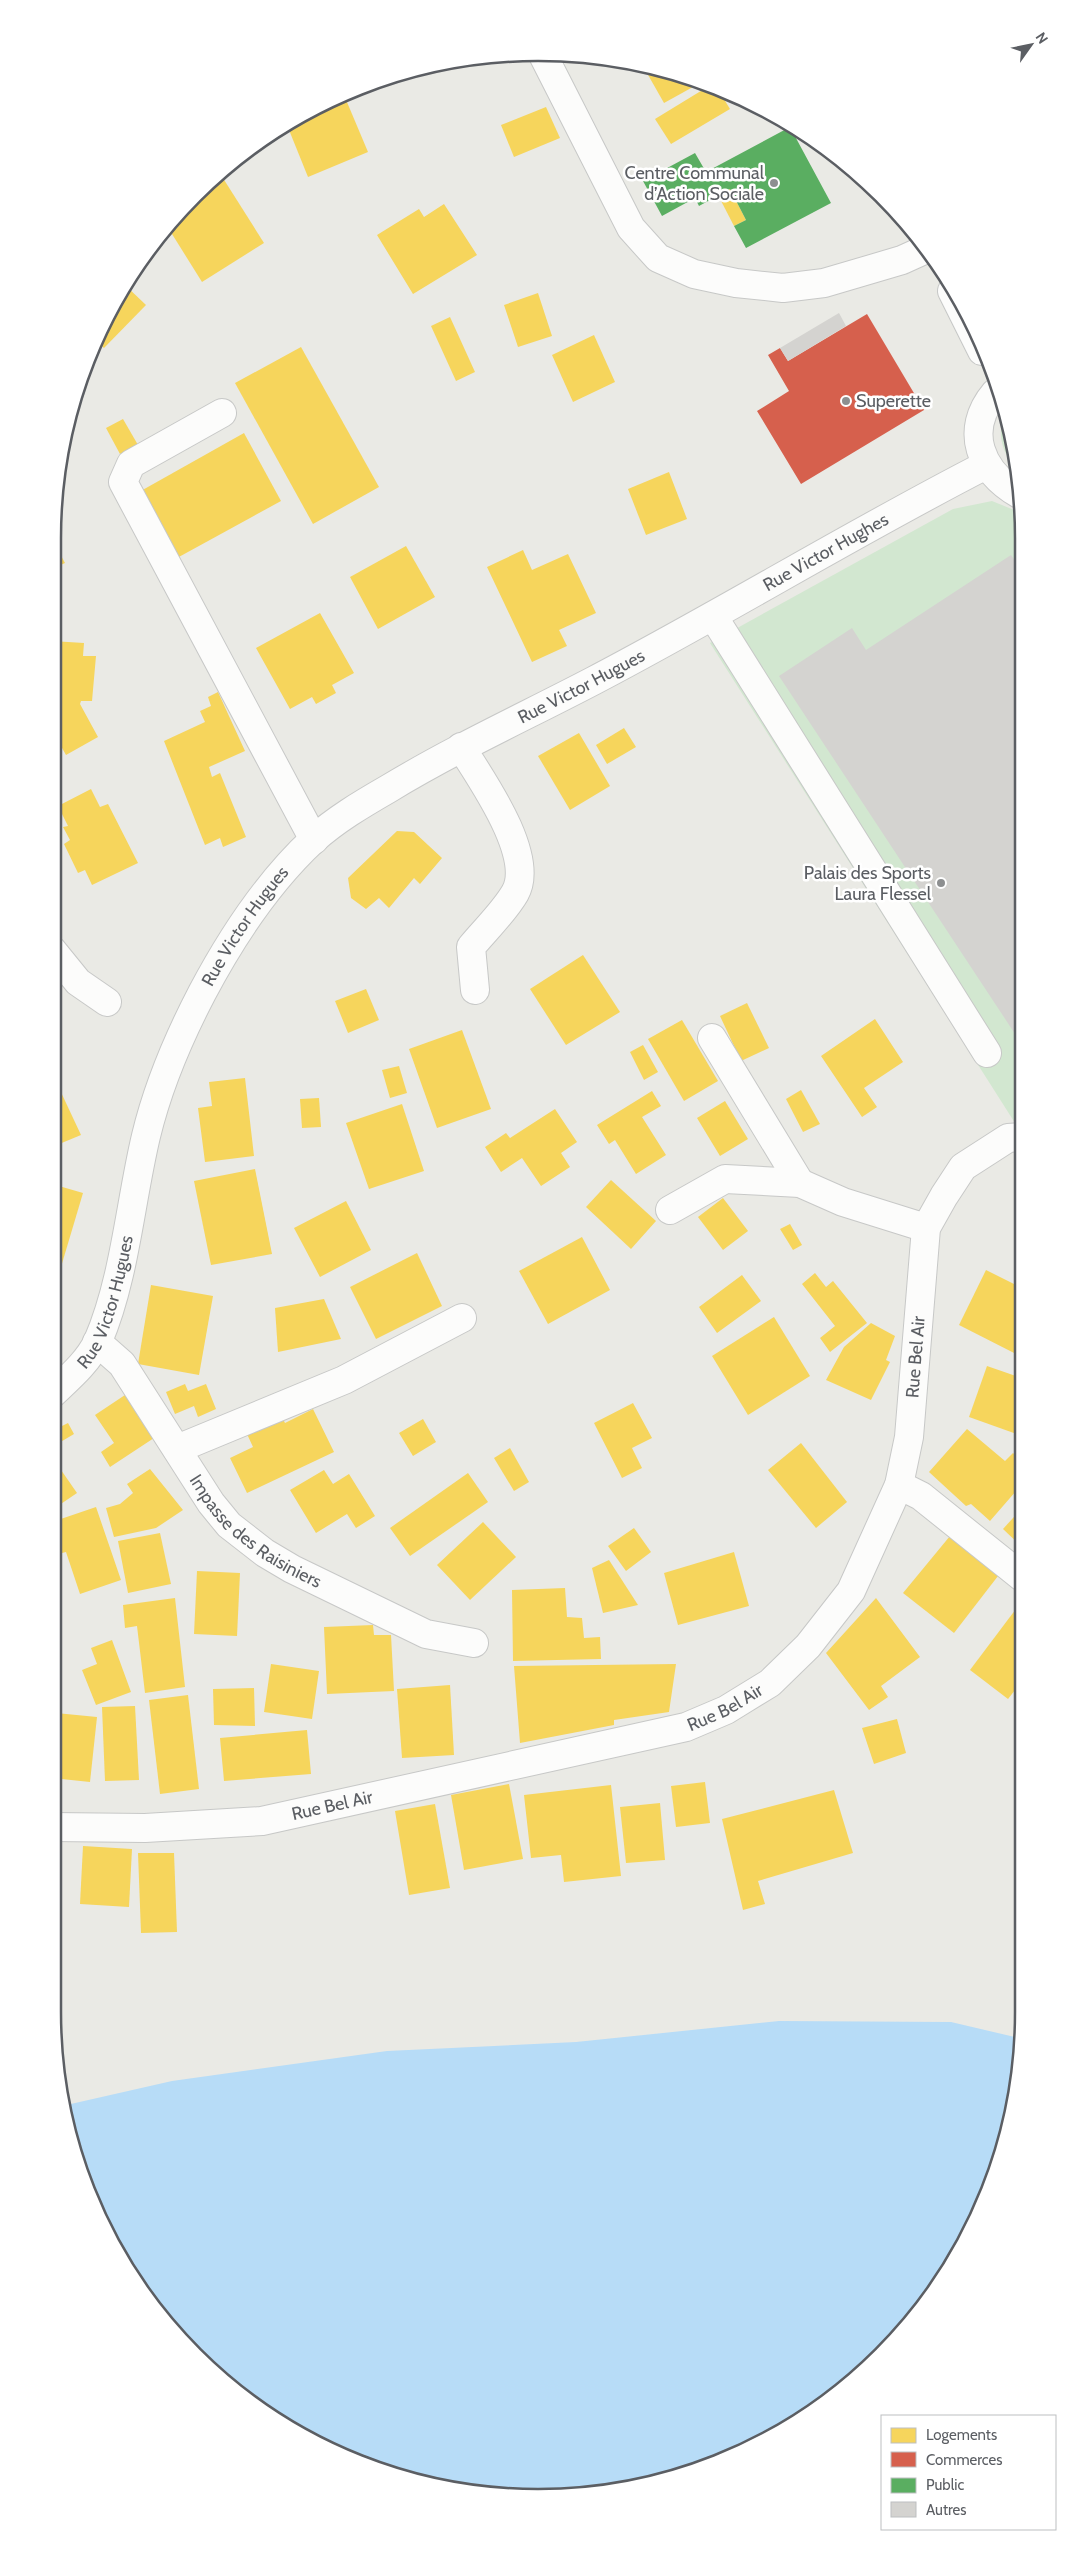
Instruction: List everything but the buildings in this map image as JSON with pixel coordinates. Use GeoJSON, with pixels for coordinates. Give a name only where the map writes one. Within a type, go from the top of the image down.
{"type":"FeatureCollection","features":[{"type":"Feature","properties":{"kind":"street"},"geometry":{"type":"LineString","coordinates":[[546,61],[631,228],[658,258],[694,274],[736,283],[783,288],[824,283],[902,260],[919,252]]}},
{"type":"Feature","properties":{"kind":"street"},"geometry":{"type":"LineString","coordinates":[[993,396],[981,415],[980,449],[986,465],[1000,482],[1012,490]]}},
{"type":"Feature","properties":{"kind":"street"},"geometry":{"type":"LineString","coordinates":[[222,413],[131,464],[123,482],[314,840]]}},
{"type":"Feature","properties":{"kind":"street","name":"Rue Victor Hughes"},"geometry":{"type":"LineString","coordinates":[[666,642],[926,496],[986,465]]}},
{"type":"Feature","properties":{"kind":"street"},"geometry":{"type":"LineString","coordinates":[[712,616],[987,1053]]}},
{"type":"Feature","properties":{"kind":"street","name":"Rue Victor Hugues"},"geometry":{"type":"LineString","coordinates":[[61,1385],[82,1365],[97,1342],[117,1280],[146,1136],[168,1064],[181,1032],[225,948],[282,873],[314,840],[348,812],[461,747],[666,642]]}},
{"type":"Feature","properties":{"kind":"street"},"geometry":{"type":"LineString","coordinates":[[461,747],[501,812],[520,862],[516,892],[471,947],[475,990]]}},
{"type":"Feature","properties":{"kind":"street"},"geometry":{"type":"LineString","coordinates":[[61,961],[78,982],[107,1002]]}},
{"type":"Feature","properties":{"kind":"street"},"geometry":{"type":"LineString","coordinates":[[712,1038],[800,1183]]}},
{"type":"Feature","properties":{"kind":"street","name":"Rue Bel Air"},"geometry":{"type":"LineString","coordinates":[[61,1827],[146,1828],[262,1821],[686,1727],[726,1710],[770,1683],[808,1646],[850,1591],[899,1485],[909,1437],[922,1252],[926,1228],[944,1196],[964,1167],[1008,1138],[1015,1137]]}},
{"type":"Feature","properties":{"kind":"street"},"geometry":{"type":"LineString","coordinates":[[670,1210],[725,1179],[800,1183],[843,1202],[926,1228]]}},
{"type":"Feature","properties":{"kind":"street"},"geometry":{"type":"LineString","coordinates":[[178,1449],[344,1380],[462,1318]]}},
{"type":"Feature","properties":{"kind":"street","name":"Impasse des Raisiniers"},"geometry":{"type":"LineString","coordinates":[[97,1342],[122,1364],[211,1503],[230,1525],[265,1553],[292,1569],[426,1634],[474,1643]]}},
{"type":"Feature","properties":{"kind":"street"},"geometry":{"type":"LineString","coordinates":[[899,1485],[921,1496],[1015,1571]]}},
{"type":"Feature","properties":{"kind":"green space"},"geometry":{"type":"Polygon","coordinates":[[[1001,425],[1008,458],[1001,439],[1001,425]]]}},
{"type":"Feature","properties":{"kind":"green space","name":"Palais des Sports Laura Flessel"},"geometry":{"type":"Polygon","coordinates":[[[992,501],[1014,510],[1015,1123],[710,643],[953,509],[992,501]]]}},
{"type":"Feature","properties":{"kind":"water"},"geometry":{"type":"Polygon","coordinates":[[[779,2021],[951,2022],[1014,2037],[1011,2074],[999,2135],[966,2223],[934,2277],[916,2302],[875,2349],[828,2390],[803,2408],[749,2440],[661,2473],[600,2485],[538,2489],[507,2488],[445,2480],[415,2473],[327,2440],[273,2408],[248,2390],[201,2349],[160,2302],[142,2277],[110,2223],[87,2165],[70,2104],[172,2081],[387,2051],[576,2042],[779,2021]]]}},
{"type":"Feature","properties":{"kind":"place","name":"Centre Communal d’Action Sociale"},"geometry":{"type":"Point","coordinates":[774,183]}},
{"type":"Feature","properties":{"kind":"place","name":"Superette"},"geometry":{"type":"Point","coordinates":[846,401]}},
{"type":"Feature","properties":{"kind":"place","name":"Palais des Sports Laura Flessel"},"geometry":{"type":"Point","coordinates":[941,883]}}]}
